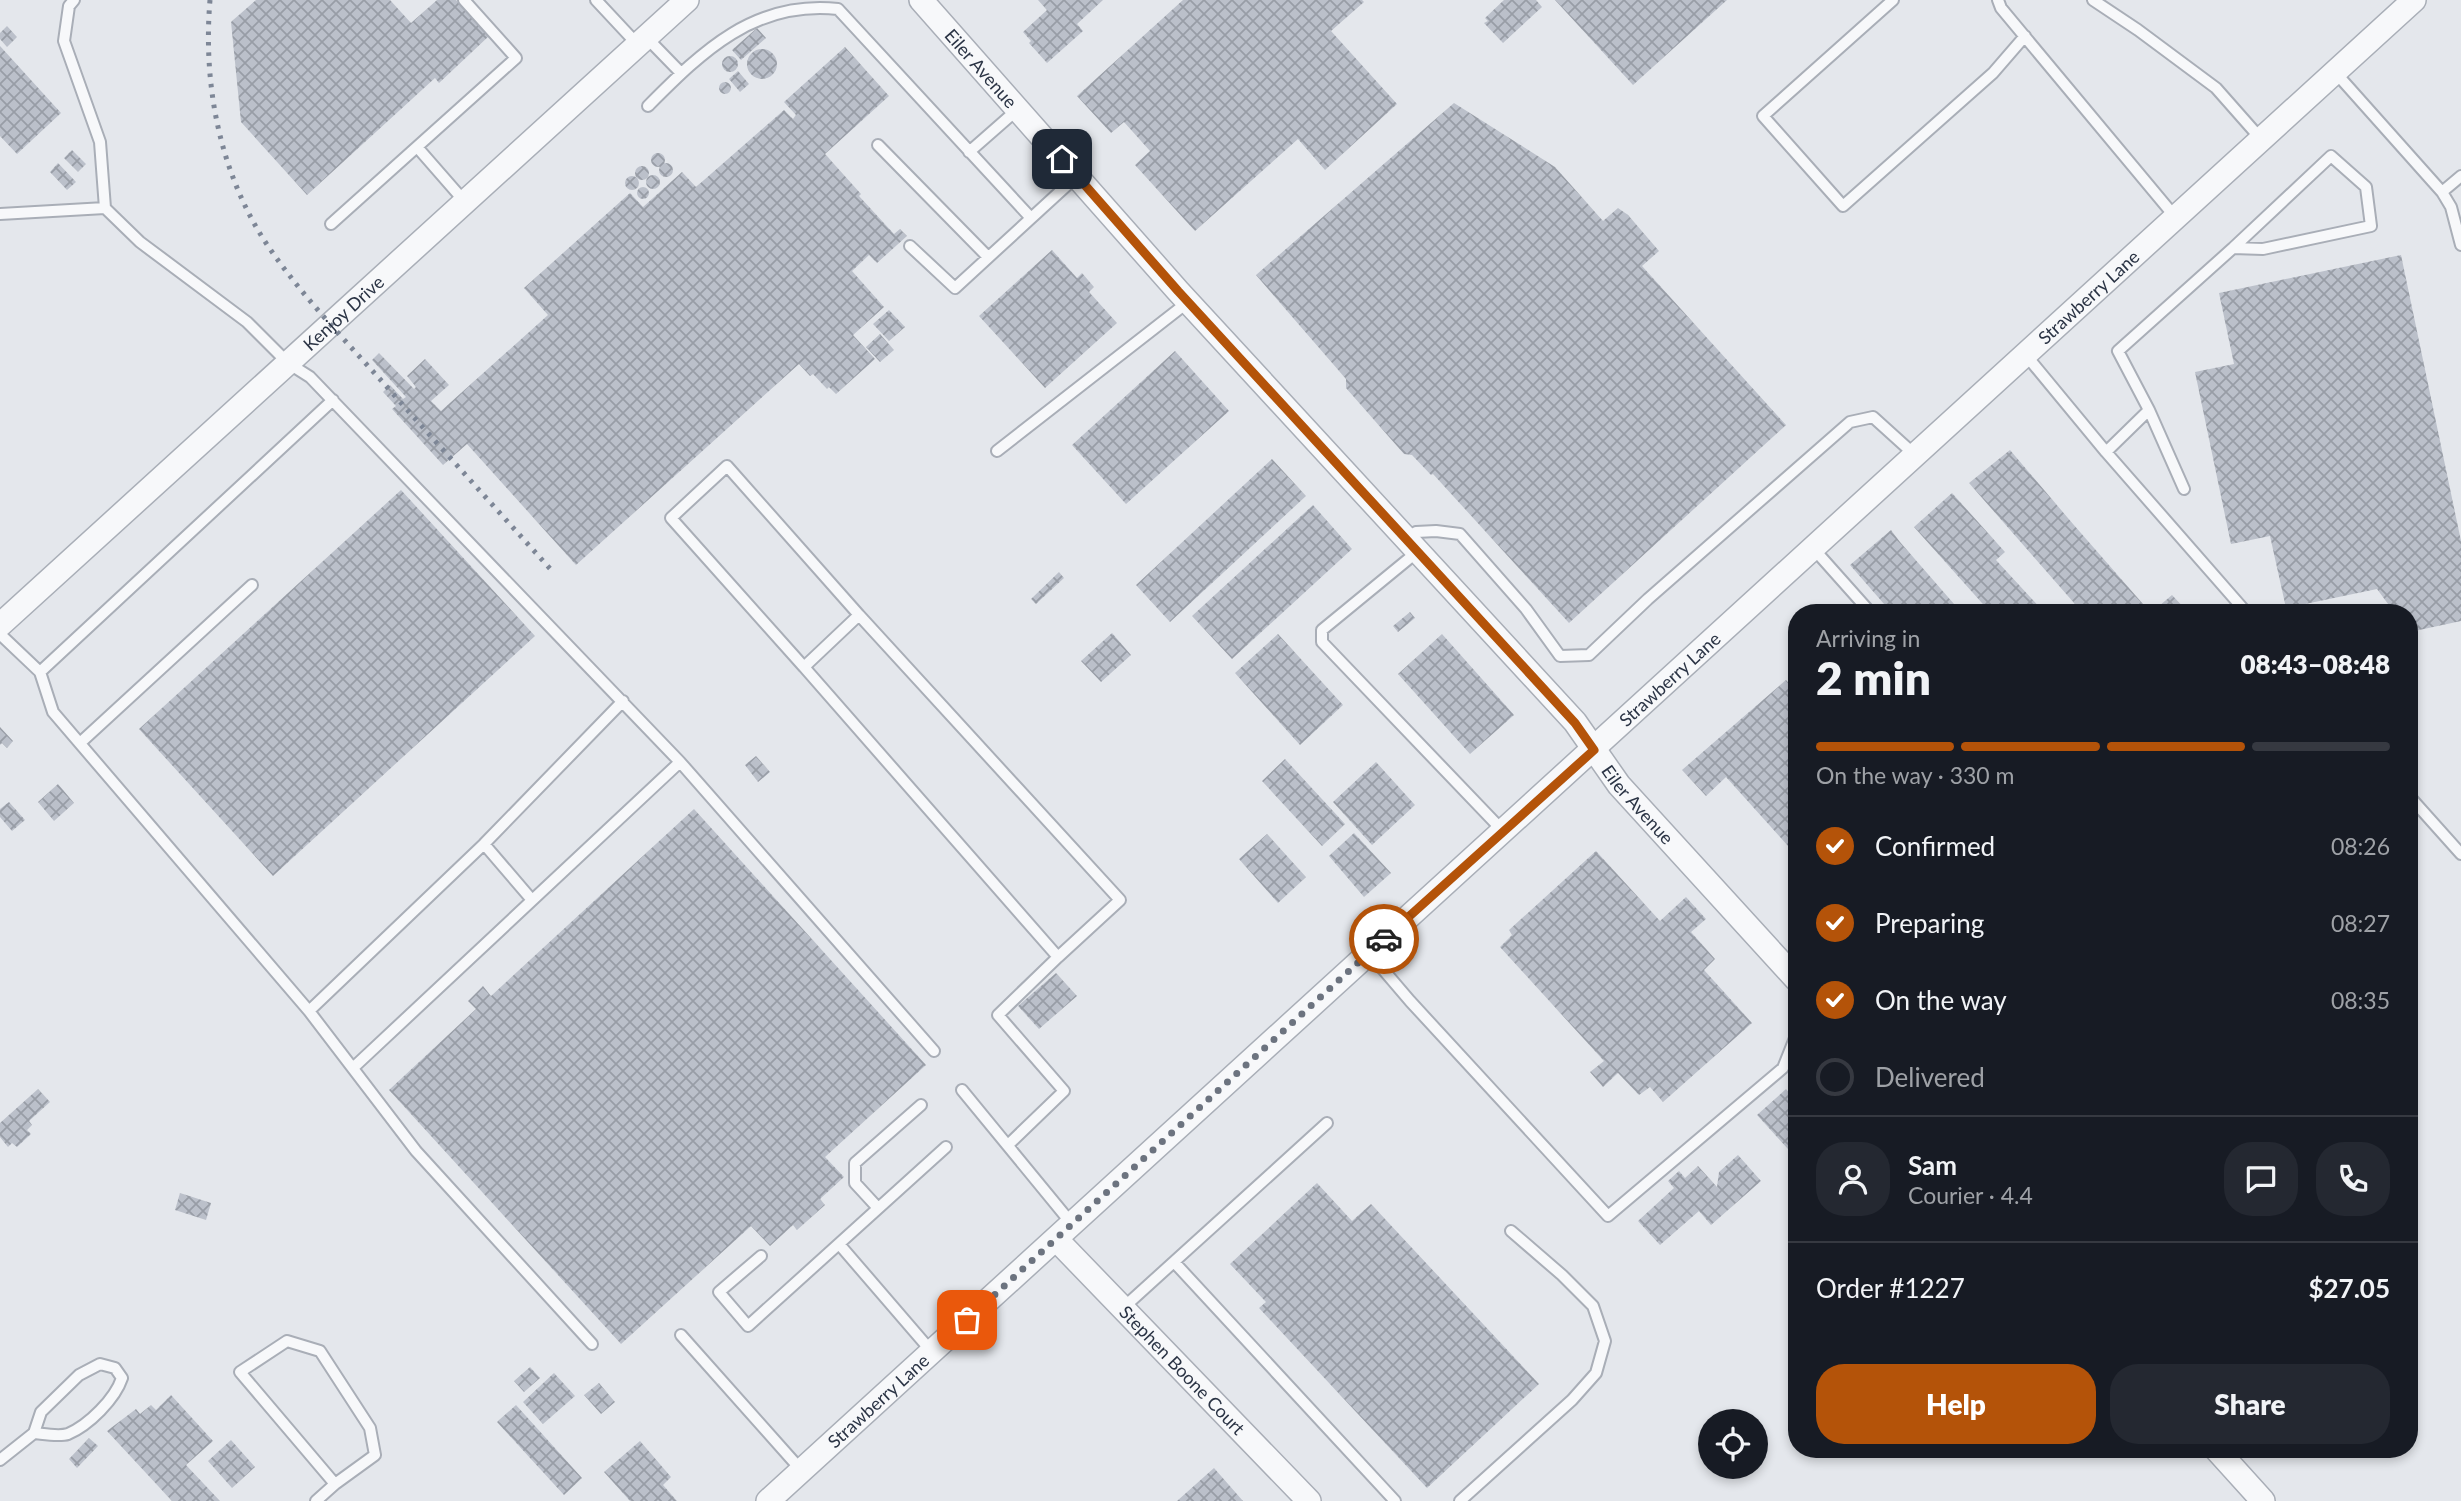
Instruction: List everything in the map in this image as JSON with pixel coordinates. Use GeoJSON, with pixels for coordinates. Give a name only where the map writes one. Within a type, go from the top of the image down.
{"type":"FeatureCollection","features":[{"type":"Feature","properties":{"kind":"street","name":"Kenjoy Drive"},"geometry":{"type":"LineString","coordinates":[[0,625],[687,0]]}},
{"type":"Feature","properties":{"kind":"street","name":"Eiler Avenue"},"geometry":{"type":"LineString","coordinates":[[920,0],[1188,302],[1575,723],[1619,785],[1788,970]]}},
{"type":"Feature","properties":{"kind":"street","name":"Strawberry Lane"},"geometry":{"type":"LineString","coordinates":[[768,1501],[2414,0]]}},
{"type":"Feature","properties":{"kind":"street","name":"Stephen Boone Court"},"geometry":{"type":"LineString","coordinates":[[1064,1231],[1123,1308],[1309,1501]]}},
{"type":"Feature","properties":{"kind":"street"},"geometry":{"type":"LineString","coordinates":[[2225,1458],[2263,1501]]}},
{"type":"Feature","properties":{"kind":"lane"},"geometry":{"type":"LineString","coordinates":[[74,0],[69,6],[64,41],[100,142],[106,208],[140,242],[247,323],[288,363],[310,377],[333,400],[624,701],[934,1051]]}},
{"type":"Feature","properties":{"kind":"lane"},"geometry":{"type":"LineString","coordinates":[[331,224],[516,58],[464,0]]}},
{"type":"Feature","properties":{"kind":"lane"},"geometry":{"type":"LineString","coordinates":[[596,0],[681,73]]}},
{"type":"Feature","properties":{"kind":"lane"},"geometry":{"type":"LineString","coordinates":[[1893,0],[1763,116],[1843,206],[1993,73],[2025,36]]}},
{"type":"Feature","properties":{"kind":"lane"},"geometry":{"type":"LineString","coordinates":[[1998,0],[2001,8],[2176,218]]}},
{"type":"Feature","properties":{"kind":"lane"},"geometry":{"type":"LineString","coordinates":[[2097,1],[2216,88],[2262,139]]}},
{"type":"Feature","properties":{"kind":"lane"},"geometry":{"type":"LineString","coordinates":[[648,106],[725,30],[761,10],[780,3],[824,5],[838,9],[1031,218]]}},
{"type":"Feature","properties":{"kind":"lane"},"geometry":{"type":"LineString","coordinates":[[2335,72],[2442,192],[2451,208],[2461,245]]}},
{"type":"Feature","properties":{"kind":"lane"},"geometry":{"type":"LineString","coordinates":[[969,152],[1018,109]]}},
{"type":"Feature","properties":{"kind":"lane"},"geometry":{"type":"LineString","coordinates":[[878,145],[988,257]]}},
{"type":"Feature","properties":{"kind":"lane"},"geometry":{"type":"LineString","coordinates":[[417,147],[465,202]]}},
{"type":"Feature","properties":{"kind":"lane"},"geometry":{"type":"LineString","coordinates":[[2184,489],[2149,410],[2118,351],[2234,248],[2331,156],[2366,187],[2371,226],[2263,249],[2234,248]]}},
{"type":"Feature","properties":{"kind":"lane"},"geometry":{"type":"LineString","coordinates":[[910,246],[955,288],[1077,176]]}},
{"type":"Feature","properties":{"kind":"lane"},"geometry":{"type":"LineString","coordinates":[[2442,192],[2461,176]]}},
{"type":"Feature","properties":{"kind":"lane"},"geometry":{"type":"LineString","coordinates":[[0,214],[106,208]]}},
{"type":"Feature","properties":{"kind":"lane"},"geometry":{"type":"LineString","coordinates":[[997,451],[1188,302]]}},
{"type":"Feature","properties":{"kind":"lane"},"geometry":{"type":"LineString","coordinates":[[2025,354],[2106,452],[2239,604]]}},
{"type":"Feature","properties":{"kind":"lane"},"geometry":{"type":"LineString","coordinates":[[40,672],[333,400]]}},
{"type":"Feature","properties":{"kind":"lane"},"geometry":{"type":"LineString","coordinates":[[2106,452],[2149,410]]}},
{"type":"Feature","properties":{"kind":"lane"},"geometry":{"type":"LineString","coordinates":[[1503,831],[1322,642],[1322,631],[1411,545],[1416,532],[1460,534],[1526,609],[1560,656],[1588,655],[1850,422],[1873,417],[1915,455]]}},
{"type":"Feature","properties":{"kind":"lane"},"geometry":{"type":"LineString","coordinates":[[1009,1144],[1064,1091],[998,1015],[1120,900],[859,615],[727,466],[671,518],[1058,957]]}},
{"type":"Feature","properties":{"kind":"lane"},"geometry":{"type":"LineString","coordinates":[[1813,548],[1863,604]]}},
{"type":"Feature","properties":{"kind":"lane"},"geometry":{"type":"LineString","coordinates":[[80,743],[252,585]]}},
{"type":"Feature","properties":{"kind":"lane"},"geometry":{"type":"LineString","coordinates":[[804,667],[859,615]]}},
{"type":"Feature","properties":{"kind":"lane"},"geometry":{"type":"LineString","coordinates":[[0,634],[40,672],[53,712],[309,1011],[416,1151],[592,1344]]}},
{"type":"Feature","properties":{"kind":"lane"},"geometry":{"type":"LineString","coordinates":[[309,1011],[484,844],[624,701]]}},
{"type":"Feature","properties":{"kind":"lane"},"geometry":{"type":"LineString","coordinates":[[354,1067],[680,762]]}},
{"type":"Feature","properties":{"kind":"lane"},"geometry":{"type":"LineString","coordinates":[[2418,806],[2461,854]]}},
{"type":"Feature","properties":{"kind":"lane"},"geometry":{"type":"LineString","coordinates":[[484,844],[533,900]]}},
{"type":"Feature","properties":{"kind":"lane"},"geometry":{"type":"LineString","coordinates":[[1369,953],[1608,1216],[1783,1068],[1788,1056]]}},
{"type":"Feature","properties":{"kind":"lane"},"geometry":{"type":"LineString","coordinates":[[962,1090],[1009,1144],[1064,1231]]}},
{"type":"Feature","properties":{"kind":"lane"},"geometry":{"type":"LineString","coordinates":[[878,1208],[855,1183],[855,1163],[921,1105]]}},
{"type":"Feature","properties":{"kind":"lane"},"geometry":{"type":"LineString","coordinates":[[1123,1308],[1327,1123]]}},
{"type":"Feature","properties":{"kind":"lane"},"geometry":{"type":"LineString","coordinates":[[761,1256],[719,1292],[748,1326],[946,1147]]}},
{"type":"Feature","properties":{"kind":"lane"},"geometry":{"type":"LineString","coordinates":[[1460,1501],[1572,1400],[1596,1373],[1605,1341],[1593,1306],[1511,1231]]}},
{"type":"Feature","properties":{"kind":"lane"},"geometry":{"type":"LineString","coordinates":[[839,1244],[932,1352]]}},
{"type":"Feature","properties":{"kind":"lane"},"geometry":{"type":"LineString","coordinates":[[1174,1262],[1395,1501]]}},
{"type":"Feature","properties":{"kind":"lane"},"geometry":{"type":"LineString","coordinates":[[681,1335],[802,1471]]}},
{"type":"Feature","properties":{"kind":"lane"},"geometry":{"type":"LineString","coordinates":[[316,1501],[335,1483],[375,1455],[370,1428],[320,1351],[287,1341],[240,1372],[335,1483]]}},
{"type":"Feature","properties":{"kind":"lane"},"geometry":{"type":"LineString","coordinates":[[0,1460],[34,1433],[41,1412],[79,1375],[100,1364],[115,1368],[122,1378],[118,1391],[87,1422],[66,1435],[34,1433]]}},
{"type":"Feature","properties":{"kind":"building"},"geometry":{"type":"Polygon","coordinates":[[[256,0],[390,0],[411,23],[437,0],[456,0],[489,36],[439,83],[435,78],[307,195],[241,122],[231,22],[256,0]]]}},
{"type":"Feature","properties":{"kind":"building"},"geometry":{"type":"Polygon","coordinates":[[[1038,0],[1103,0],[1077,24],[1083,31],[1047,63],[1023,32],[1047,10],[1038,0]]]}},
{"type":"Feature","properties":{"kind":"building"},"geometry":{"type":"Polygon","coordinates":[[[1183,0],[1362,0],[1364,2],[1331,31],[1397,104],[1325,170],[1298,139],[1195,231],[1135,165],[1150,151],[1124,122],[1111,133],[1077,96],[1183,0]]]}},
{"type":"Feature","properties":{"kind":"building"},"geometry":{"type":"Polygon","coordinates":[[[1504,0],[1536,0],[1542,7],[1503,43],[1484,23],[1488,21],[1485,18],[1504,0]]]}},
{"type":"Feature","properties":{"kind":"building"},"geometry":{"type":"Polygon","coordinates":[[[1555,0],[1727,0],[1633,85],[1555,0]]]}},
{"type":"Feature","properties":{"kind":"building"},"geometry":{"type":"Polygon","coordinates":[[[7,26],[17,37],[7,47],[0,39],[0,33],[7,26]]]}},
{"type":"Feature","properties":{"kind":"building"},"geometry":{"type":"Polygon","coordinates":[[[757,28],[766,38],[741,60],[732,50],[757,28]]]}},
{"type":"Feature","properties":{"kind":"building"},"geometry":{"type":"Polygon","coordinates":[[[0,46],[61,113],[17,154],[0,136],[0,46]]]}},
{"type":"Feature","properties":{"kind":"building"},"geometry":{"type":"Polygon","coordinates":[[[845,47],[889,96],[825,154],[894,234],[900,229],[907,236],[877,263],[869,255],[852,271],[884,307],[853,335],[875,359],[836,394],[829,387],[827,389],[813,374],[810,376],[799,364],[576,565],[467,444],[443,465],[392,409],[396,406],[383,392],[390,385],[403,399],[406,397],[372,360],[379,353],[414,389],[416,387],[407,376],[425,359],[449,385],[431,401],[441,411],[548,315],[524,288],[630,193],[643,207],[682,172],[696,187],[784,110],[793,119],[796,115],[784,102],[845,47]]]}},
{"type":"Feature","properties":{"kind":"building"},"geometry":{"type":"Polygon","coordinates":[[[762,49],[768,50],[776,58],[776,70],[768,78],[762,79],[756,78],[748,70],[747,64],[748,58],[756,50],[762,49]]]}},
{"type":"Feature","properties":{"kind":"building"},"geometry":{"type":"Polygon","coordinates":[[[730,56],[738,64],[730,72],[722,64],[730,56]]]}},
{"type":"Feature","properties":{"kind":"building"},"geometry":{"type":"Polygon","coordinates":[[[738,71],[749,84],[740,92],[729,79],[738,71]]]}},
{"type":"Feature","properties":{"kind":"building"},"geometry":{"type":"Polygon","coordinates":[[[720,83],[730,83],[730,93],[720,93],[720,83]]]}},
{"type":"Feature","properties":{"kind":"building"},"geometry":{"type":"Polygon","coordinates":[[[1454,103],[1555,167],[1603,221],[1618,208],[1628,215],[1659,251],[1642,266],[1786,425],[1569,623],[1433,474],[1412,455],[1404,454],[1346,388],[1346,379],[1256,275],[1454,103]]]}},
{"type":"Feature","properties":{"kind":"building"},"geometry":{"type":"Polygon","coordinates":[[[72,150],[86,164],[78,172],[64,158],[72,150]]]}},
{"type":"Feature","properties":{"kind":"building"},"geometry":{"type":"Polygon","coordinates":[[[658,153],[663,155],[663,165],[658,167],[653,165],[651,160],[653,155],[658,153]]]}},
{"type":"Feature","properties":{"kind":"building"},"geometry":{"type":"Polygon","coordinates":[[[58,163],[76,182],[67,190],[50,172],[58,163]]]}},
{"type":"Feature","properties":{"kind":"building"},"geometry":{"type":"Polygon","coordinates":[[[666,163],[671,165],[671,175],[666,177],[661,175],[659,170],[661,165],[666,163]]]}},
{"type":"Feature","properties":{"kind":"building"},"geometry":{"type":"Polygon","coordinates":[[[642,166],[647,168],[647,178],[642,180],[637,178],[635,173],[637,168],[642,166]]]}},
{"type":"Feature","properties":{"kind":"building"},"geometry":{"type":"Polygon","coordinates":[[[653,175],[658,177],[658,187],[653,189],[648,187],[646,182],[648,177],[653,175]]]}},
{"type":"Feature","properties":{"kind":"building"},"geometry":{"type":"Polygon","coordinates":[[[632,176],[637,178],[637,188],[632,190],[627,188],[625,183],[627,178],[632,176]]]}},
{"type":"Feature","properties":{"kind":"building"},"geometry":{"type":"Polygon","coordinates":[[[638,188],[648,188],[648,198],[638,198],[638,188]]]}},
{"type":"Feature","properties":{"kind":"building"},"geometry":{"type":"Polygon","coordinates":[[[1052,250],[1077,278],[1082,273],[1094,287],[1089,292],[1117,323],[1045,388],[979,316],[1052,250]]]}},
{"type":"Feature","properties":{"kind":"building"},"geometry":{"type":"Polygon","coordinates":[[[2401,255],[2461,541],[2461,621],[2418,630],[2418,604],[2388,604],[2377,589],[2305,604],[2285,604],[2270,536],[2231,544],[2195,372],[2234,364],[2219,293],[2401,255]]]}},
{"type":"Feature","properties":{"kind":"building"},"geometry":{"type":"Polygon","coordinates":[[[889,310],[905,327],[889,341],[873,324],[889,310]]]}},
{"type":"Feature","properties":{"kind":"building"},"geometry":{"type":"Polygon","coordinates":[[[880,334],[894,350],[880,362],[866,347],[880,334]]]}},
{"type":"Feature","properties":{"kind":"building"},"geometry":{"type":"Polygon","coordinates":[[[1175,351],[1229,411],[1126,504],[1072,445],[1175,351]]]}},
{"type":"Feature","properties":{"kind":"building"},"geometry":{"type":"Polygon","coordinates":[[[2010,450],[2143,604],[2075,604],[1969,483],[2010,450]]]}},
{"type":"Feature","properties":{"kind":"building"},"geometry":{"type":"Polygon","coordinates":[[[1272,459],[1306,496],[1170,622],[1136,585],[1272,459]]]}},
{"type":"Feature","properties":{"kind":"building"},"geometry":{"type":"Polygon","coordinates":[[[401,490],[535,636],[273,876],[139,729],[401,490]]]}},
{"type":"Feature","properties":{"kind":"building"},"geometry":{"type":"Polygon","coordinates":[[[1952,493],[2005,552],[1996,560],[2037,604],[1983,604],[1914,527],[1952,493]]]}},
{"type":"Feature","properties":{"kind":"building"},"geometry":{"type":"Polygon","coordinates":[[[1313,505],[1352,549],[1232,659],[1192,616],[1313,505]]]}},
{"type":"Feature","properties":{"kind":"building"},"geometry":{"type":"Polygon","coordinates":[[[1891,530],[1954,604],[1884,604],[1850,565],[1891,530]]]}},
{"type":"Feature","properties":{"kind":"building"},"geometry":{"type":"Polygon","coordinates":[[[1059,572],[1064,578],[1036,604],[1031,599],[1059,572]]]}},
{"type":"Feature","properties":{"kind":"building"},"geometry":{"type":"Polygon","coordinates":[[[2172,595],[2180,604],[2161,604],[2172,595]]]}},
{"type":"Feature","properties":{"kind":"building"},"geometry":{"type":"Polygon","coordinates":[[[1410,612],[1415,618],[1398,632],[1393,626],[1410,612]]]}},
{"type":"Feature","properties":{"kind":"building"},"geometry":{"type":"Polygon","coordinates":[[[1112,633],[1131,655],[1101,682],[1081,661],[1112,633]]]}},
{"type":"Feature","properties":{"kind":"building"},"geometry":{"type":"Polygon","coordinates":[[[1278,634],[1343,705],[1300,745],[1235,673],[1278,634]]]}},
{"type":"Feature","properties":{"kind":"building"},"geometry":{"type":"Polygon","coordinates":[[[1442,634],[1514,715],[1470,754],[1398,674],[1442,634]]]}},
{"type":"Feature","properties":{"kind":"building"},"geometry":{"type":"Polygon","coordinates":[[[1786,680],[1788,682],[1788,846],[1726,777],[1706,796],[1682,770],[1786,680]]]}},
{"type":"Feature","properties":{"kind":"building"},"geometry":{"type":"Polygon","coordinates":[[[0,727],[13,741],[7,748],[2,743],[0,745],[0,727]]]}},
{"type":"Feature","properties":{"kind":"building"},"geometry":{"type":"Polygon","coordinates":[[[756,756],[770,772],[758,782],[745,765],[756,756]]]}},
{"type":"Feature","properties":{"kind":"building"},"geometry":{"type":"Polygon","coordinates":[[[1285,759],[1345,824],[1322,846],[1262,781],[1285,759]]]}},
{"type":"Feature","properties":{"kind":"building"},"geometry":{"type":"Polygon","coordinates":[[[1376,762],[1415,805],[1372,845],[1333,802],[1376,762]]]}},
{"type":"Feature","properties":{"kind":"building"},"geometry":{"type":"Polygon","coordinates":[[[58,784],[74,803],[54,821],[38,802],[58,784]]]}},
{"type":"Feature","properties":{"kind":"building"},"geometry":{"type":"Polygon","coordinates":[[[9,802],[25,820],[12,831],[0,817],[0,809],[9,802]]]}},
{"type":"Feature","properties":{"kind":"building"},"geometry":{"type":"Polygon","coordinates":[[[694,809],[926,1065],[825,1157],[844,1177],[820,1199],[825,1205],[797,1230],[793,1225],[770,1246],[751,1226],[621,1344],[389,1090],[476,1009],[468,1001],[483,986],[491,996],[694,809]]]}},
{"type":"Feature","properties":{"kind":"building"},"geometry":{"type":"Polygon","coordinates":[[[1354,833],[1391,873],[1364,897],[1329,856],[1354,833]]]}},
{"type":"Feature","properties":{"kind":"building"},"geometry":{"type":"Polygon","coordinates":[[[1267,834],[1306,877],[1278,903],[1239,859],[1267,834]]]}},
{"type":"Feature","properties":{"kind":"building"},"geometry":{"type":"Polygon","coordinates":[[[1596,851],[1660,921],[1686,897],[1706,919],[1691,932],[1715,959],[1704,970],[1752,1023],[1663,1102],[1650,1087],[1639,1095],[1618,1073],[1603,1087],[1590,1072],[1604,1061],[1500,947],[1512,935],[1509,930],[1596,851]]]}},
{"type":"Feature","properties":{"kind":"building"},"geometry":{"type":"Polygon","coordinates":[[[1056,973],[1077,996],[1039,1029],[1018,1006],[1056,973]]]}},
{"type":"Feature","properties":{"kind":"building"},"geometry":{"type":"Polygon","coordinates":[[[38,1089],[50,1102],[29,1121],[32,1125],[27,1130],[31,1134],[17,1147],[12,1143],[8,1147],[0,1137],[0,1123],[38,1089]]]}},
{"type":"Feature","properties":{"kind":"building"},"geometry":{"type":"Polygon","coordinates":[[[1786,1089],[1788,1149],[1757,1115],[1786,1089]]]}},
{"type":"Feature","properties":{"kind":"building"},"geometry":{"type":"Polygon","coordinates":[[[1738,1155],[1761,1181],[1711,1225],[1699,1211],[1660,1245],[1638,1221],[1674,1188],[1668,1181],[1679,1171],[1685,1178],[1698,1166],[1717,1187],[1719,1172],[1738,1155]]]}},
{"type":"Feature","properties":{"kind":"building"},"geometry":{"type":"Polygon","coordinates":[[[1317,1183],[1352,1221],[1371,1204],[1539,1384],[1427,1488],[1259,1308],[1266,1302],[1230,1264],[1317,1183]]]}},
{"type":"Feature","properties":{"kind":"building"},"geometry":{"type":"Polygon","coordinates":[[[180,1193],[211,1203],[206,1220],[175,1210],[180,1193]]]}},
{"type":"Feature","properties":{"kind":"building"},"geometry":{"type":"Polygon","coordinates":[[[530,1367],[540,1378],[524,1392],[514,1381],[530,1367]]]}},
{"type":"Feature","properties":{"kind":"building"},"geometry":{"type":"Polygon","coordinates":[[[554,1373],[575,1396],[543,1424],[523,1402],[554,1373]]]}},
{"type":"Feature","properties":{"kind":"building"},"geometry":{"type":"Polygon","coordinates":[[[599,1383],[615,1402],[601,1414],[584,1395],[599,1383]]]}},
{"type":"Feature","properties":{"kind":"building"},"geometry":{"type":"Polygon","coordinates":[[[171,1395],[213,1441],[186,1465],[220,1501],[172,1501],[107,1431],[136,1409],[140,1414],[151,1405],[156,1410],[171,1395]]]}},
{"type":"Feature","properties":{"kind":"building"},"geometry":{"type":"Polygon","coordinates":[[[516,1405],[582,1478],[564,1495],[497,1422],[516,1405]]]}},
{"type":"Feature","properties":{"kind":"building"},"geometry":{"type":"Polygon","coordinates":[[[89,1438],[98,1446],[77,1468],[69,1459],[89,1438]]]}},
{"type":"Feature","properties":{"kind":"building"},"geometry":{"type":"Polygon","coordinates":[[[231,1440],[255,1467],[232,1488],[208,1461],[231,1440]]]}},
{"type":"Feature","properties":{"kind":"building"},"geometry":{"type":"Polygon","coordinates":[[[640,1441],[671,1477],[663,1485],[677,1501],[630,1501],[604,1472],[640,1441]]]}},
{"type":"Feature","properties":{"kind":"building"},"geometry":{"type":"Polygon","coordinates":[[[1214,1468],[1243,1501],[1177,1501],[1214,1468]]]}},
{"type":"Feature","properties":{"kind":"railway"},"geometry":{"type":"LineString","coordinates":[[210,0],[209,63],[218,124],[225,155],[236,184],[248,213],[264,240],[322,315],[554,573]]}},
{"type":"Feature","properties":{"kind":"way so far"},"geometry":{"type":"LineString","coordinates":[[967,1320],[1384,939]]}},
{"type":"Feature","properties":{"kind":"route"},"geometry":{"type":"LineString","coordinates":[[1062,159],[1178,291],[1575,723],[1594,750],[1384,939]]}}]}
